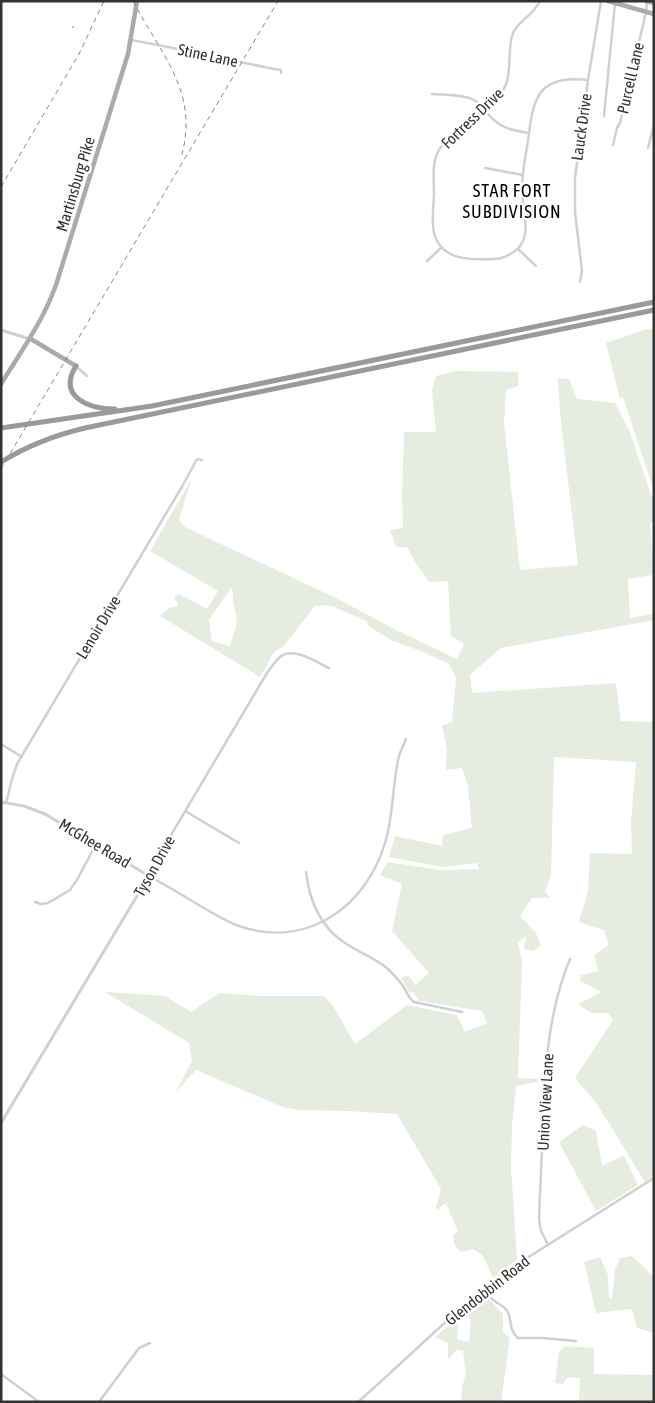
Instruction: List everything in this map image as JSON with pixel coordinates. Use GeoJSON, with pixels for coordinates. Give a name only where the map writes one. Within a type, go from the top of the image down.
{"type":"FeatureCollection","features":[{"type":"Feature","properties":{"kind":"highway"},"geometry":{"type":"LineString","coordinates":[[1,428],[152,406],[654,302]]}},
{"type":"Feature","properties":{"kind":"highway"},"geometry":{"type":"LineString","coordinates":[[1,462],[28,447],[85,428],[654,310]]}},
{"type":"Feature","properties":{"kind":"highway"},"geometry":{"type":"LineString","coordinates":[[76,366],[71,374],[70,382],[73,393],[80,401],[98,407],[121,408],[210,394]]}},
{"type":"Feature","properties":{"kind":"main road","name":"Martinsburg Pike"},"geometry":{"type":"LineString","coordinates":[[13,366],[31,339],[56,285],[121,78],[131,40],[137,1]]}},
{"type":"Feature","properties":{"kind":"main road"},"geometry":{"type":"LineString","coordinates":[[608,1],[654,14]]}},
{"type":"Feature","properties":{"kind":"main road"},"geometry":{"type":"LineString","coordinates":[[646,1],[654,3]]}},
{"type":"Feature","properties":{"kind":"main road"},"geometry":{"type":"LineString","coordinates":[[31,339],[76,366]]}},
{"type":"Feature","properties":{"kind":"main road"},"geometry":{"type":"LineString","coordinates":[[1,378],[13,366]]}},
{"type":"Feature","properties":{"kind":"main road"},"geometry":{"type":"LineString","coordinates":[[1,384],[13,366]]}},
{"type":"Feature","properties":{"kind":"street","name":"Fortress Drive"},"geometry":{"type":"LineString","coordinates":[[441,248],[436,240],[434,229],[434,169],[436,157],[441,146],[448,139],[502,93],[507,82],[511,42],[514,32],[522,21],[534,11],[540,1]]}},
{"type":"Feature","properties":{"kind":"street","name":"Lauck Drive"},"geometry":{"type":"LineString","coordinates":[[580,282],[582,271],[574,182],[595,30],[602,1]]}},
{"type":"Feature","properties":{"kind":"street","name":"Purcell Lane"},"geometry":{"type":"LineString","coordinates":[[613,144],[646,12],[646,1]]}},
{"type":"Feature","properties":{"kind":"street"},"geometry":{"type":"LineString","coordinates":[[604,116],[615,3]]}},
{"type":"Feature","properties":{"kind":"street","name":"Stine Lane"},"geometry":{"type":"LineString","coordinates":[[131,40],[281,70],[281,74]]}},
{"type":"Feature","properties":{"kind":"street"},"geometry":{"type":"LineString","coordinates":[[427,261],[441,248],[457,258],[492,259],[504,257],[518,249],[525,234],[526,224],[522,193],[523,175],[533,105],[543,90],[552,84],[563,80],[588,80]]}},
{"type":"Feature","properties":{"kind":"street"},"geometry":{"type":"LineString","coordinates":[[432,94],[472,99],[503,128],[529,133]]}},
{"type":"Feature","properties":{"kind":"street"},"geometry":{"type":"LineString","coordinates":[[648,148],[654,124]]}},
{"type":"Feature","properties":{"kind":"street"},"geometry":{"type":"LineString","coordinates":[[485,168],[523,175]]}},
{"type":"Feature","properties":{"kind":"street"},"geometry":{"type":"LineString","coordinates":[[479,213],[524,209]]}},
{"type":"Feature","properties":{"kind":"street"},"geometry":{"type":"LineString","coordinates":[[518,249],[536,266]]}},
{"type":"Feature","properties":{"kind":"street"},"geometry":{"type":"LineString","coordinates":[[1,330],[31,339]]}},
{"type":"Feature","properties":{"kind":"street"},"geometry":{"type":"LineString","coordinates":[[76,366],[88,376]]}},
{"type":"Feature","properties":{"kind":"street","name":"Lenoir Drive"},"geometry":{"type":"LineString","coordinates":[[6,803],[12,778],[22,757],[197,459],[202,460]]}},
{"type":"Feature","properties":{"kind":"street","name":"Tyson Drive"},"geometry":{"type":"LineString","coordinates":[[1,1123],[149,876],[158,857],[267,673],[278,658],[286,654],[296,653],[329,668]]}},
{"type":"Feature","properties":{"kind":"street","name":"McGhee Road"},"geometry":{"type":"LineString","coordinates":[[1,802],[39,811],[230,923],[267,932],[287,932],[323,922],[339,912],[358,895],[367,883],[379,860],[388,831],[398,762],[406,739]]}},
{"type":"Feature","properties":{"kind":"street"},"geometry":{"type":"LineString","coordinates":[[1,744],[22,757]]}},
{"type":"Feature","properties":{"kind":"street"},"geometry":{"type":"LineString","coordinates":[[185,811],[239,843]]}},
{"type":"Feature","properties":{"kind":"street"},"geometry":{"type":"LineString","coordinates":[[35,902],[41,904],[48,903],[70,890],[96,844]]}},
{"type":"Feature","properties":{"kind":"street"},"geometry":{"type":"LineString","coordinates":[[306,872],[310,894],[323,922],[339,939],[372,957],[392,974],[414,1002],[462,1012]]}},
{"type":"Feature","properties":{"kind":"street","name":"Union View Lane"},"geometry":{"type":"LineString","coordinates":[[548,1245],[541,1231],[539,1220],[546,1054],[556,997],[570,959]]}},
{"type":"Feature","properties":{"kind":"street","name":"Glendobbin Road"},"geometry":{"type":"LineString","coordinates":[[358,1402],[450,1318],[508,1270],[654,1178]]}},
{"type":"Feature","properties":{"kind":"street"},"geometry":{"type":"LineString","coordinates":[[484,1289],[491,1299],[506,1309],[514,1334],[518,1338],[576,1341]]}},
{"type":"Feature","properties":{"kind":"street"},"geometry":{"type":"LineString","coordinates":[[99,1402],[139,1348],[150,1343]]}},
{"type":"Feature","properties":{"kind":"street"},"geometry":{"type":"LineString","coordinates":[[1,1374],[39,1402]]}},
{"type":"Feature","properties":{"kind":"shaded area"},"geometry":{"type":"Polygon","coordinates":[[[654,328],[654,491],[623,397],[620,399],[606,343],[654,328]]]}},
{"type":"Feature","properties":{"kind":"shaded area"},"geometry":{"type":"Polygon","coordinates":[[[455,371],[518,372],[519,386],[506,390],[504,423],[520,570],[578,565],[560,414],[558,378],[569,379],[577,399],[615,403],[629,430],[654,503],[654,522],[650,523],[653,575],[628,579],[630,618],[654,614],[654,620],[501,648],[470,675],[472,693],[616,683],[621,721],[654,722],[654,1176],[645,1182],[597,1104],[575,1078],[613,1020],[608,1013],[591,1013],[578,1004],[602,992],[580,981],[581,975],[598,971],[594,955],[609,945],[604,930],[579,922],[588,891],[590,853],[632,854],[631,822],[636,762],[554,757],[551,875],[545,892],[550,898],[532,898],[520,916],[536,933],[541,945],[534,951],[524,949],[526,936],[518,943],[522,961],[518,1078],[541,1079],[541,1081],[516,1086],[512,1125],[511,1168],[517,1259],[493,1278],[483,1256],[473,1249],[461,1252],[454,1244],[453,1235],[458,1232],[446,1203],[438,1211],[436,1207],[441,1189],[397,1114],[300,1110],[283,1107],[196,1070],[175,1093],[192,1061],[189,1043],[105,992],[165,996],[191,1012],[219,993],[261,996],[324,996],[333,1006],[355,1044],[407,1005],[457,1015],[465,1032],[487,1023],[482,1011],[419,1001],[413,992],[409,992],[401,978],[408,975],[415,985],[429,973],[392,931],[402,884],[380,875],[387,862],[441,870],[479,869],[477,863],[443,867],[389,857],[395,836],[442,846],[443,835],[472,828],[468,786],[462,768],[446,770],[447,749],[442,726],[452,722],[456,678],[449,664],[391,640],[368,626],[367,621],[329,605],[315,606],[283,647],[274,652],[260,677],[160,616],[169,608],[179,606],[174,597],[179,594],[207,609],[218,591],[150,551],[192,478],[179,520],[185,527],[336,598],[394,629],[457,659],[464,644],[451,636],[448,581],[429,582],[407,547],[396,547],[390,530],[403,528],[404,432],[436,432],[432,390],[436,376],[455,371]],[[232,587],[209,620],[212,641],[230,646],[237,622],[232,587]]]}},
{"type":"Feature","properties":{"kind":"shaded area"},"geometry":{"type":"Polygon","coordinates":[[[583,1125],[596,1131],[602,1166],[624,1155],[638,1185],[596,1211],[559,1142],[583,1125]]]}},
{"type":"Feature","properties":{"kind":"shaded area"},"geometry":{"type":"Polygon","coordinates":[[[632,1256],[654,1277],[654,1333],[637,1328],[632,1309],[596,1313],[584,1262],[600,1257],[608,1275],[609,1298],[612,1298],[615,1270],[620,1258],[632,1256]]]}},
{"type":"Feature","properties":{"kind":"shaded area"},"geometry":{"type":"Polygon","coordinates":[[[484,1294],[503,1314],[503,1332],[510,1338],[501,1402],[461,1402],[462,1387],[466,1374],[463,1351],[457,1349],[448,1360],[448,1343],[435,1337],[459,1317],[457,1339],[469,1342],[471,1319],[464,1312],[484,1294]]]}},
{"type":"Feature","properties":{"kind":"shaded area"},"geometry":{"type":"Polygon","coordinates":[[[565,1346],[594,1348],[594,1374],[654,1375],[654,1402],[579,1402],[580,1378],[568,1377],[563,1384],[555,1383],[559,1352],[565,1346]]]}},
{"type":"Feature","properties":{"kind":"railway"},"geometry":{"type":"LineString","coordinates":[[1,187],[79,54],[104,1]]}},
{"type":"Feature","properties":{"kind":"railway"},"geometry":{"type":"LineString","coordinates":[[133,1],[166,57],[182,94],[186,135],[181,158]]}},
{"type":"Feature","properties":{"kind":"railway"},"geometry":{"type":"LineString","coordinates":[[1,469],[278,1]]}},
{"type":"Feature","properties":{"kind":"district","name":"STAR FORT SUBDIVISION"},"geometry":{"type":"Point","coordinates":[512,200]}}]}
